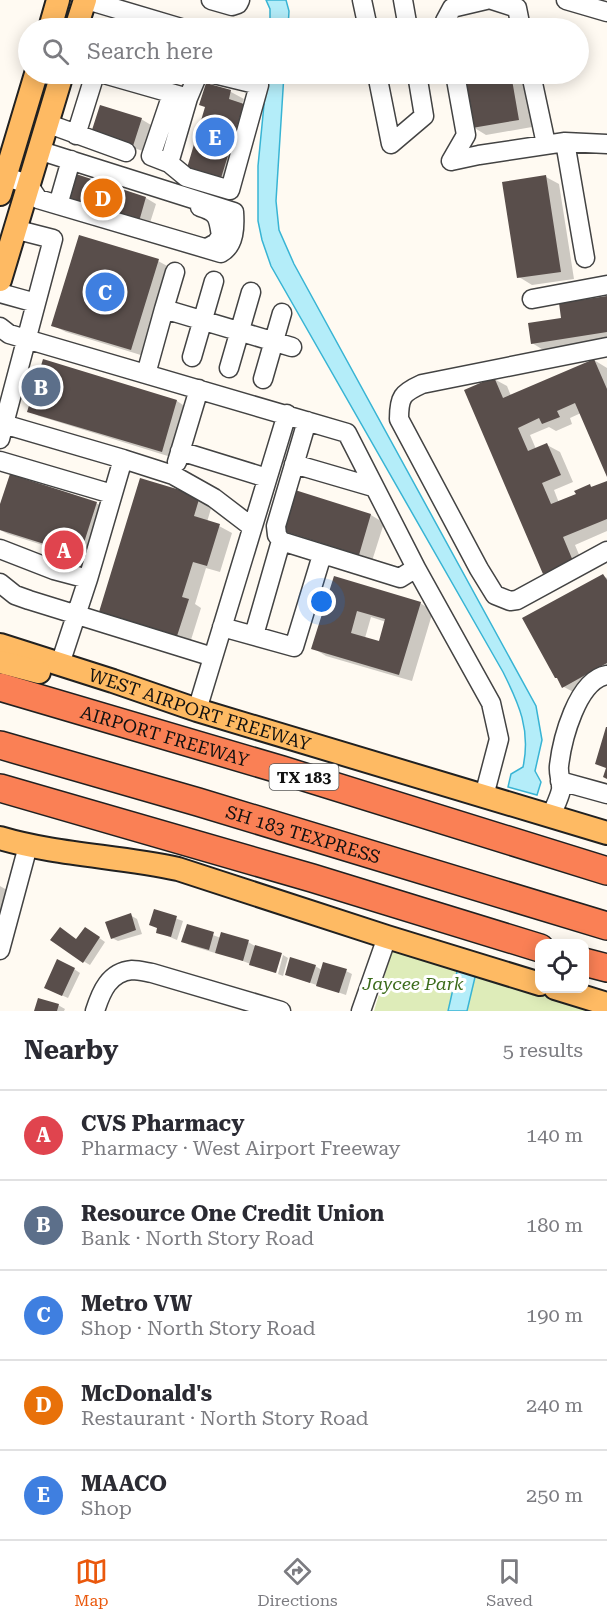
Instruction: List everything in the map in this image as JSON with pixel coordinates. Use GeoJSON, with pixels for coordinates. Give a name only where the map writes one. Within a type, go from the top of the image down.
{"type":"FeatureCollection","features":[{"type":"Feature","properties":{"kind":"highway","name":"AIRPORT FREEWAY"},"geometry":{"type":"LineString","coordinates":[[0,687],[270,766],[607,871]]}},
{"type":"Feature","properties":{"kind":"highway","name":"SH 183 TEXPRESS"},"geometry":{"type":"LineString","coordinates":[[0,730],[246,801],[607,911]]}},
{"type":"Feature","properties":{"kind":"highway","name":"SH 183 TEXPRESS"},"geometry":{"type":"LineString","coordinates":[[0,745],[198,802],[607,926]]}},
{"type":"Feature","properties":{"kind":"highway"},"geometry":{"type":"LineString","coordinates":[[0,788],[312,878],[535,946]]}},
{"type":"Feature","properties":{"kind":"highway"},"geometry":{"type":"LineString","coordinates":[[589,963],[607,968]]}},
{"type":"Feature","properties":{"kind":"main road"},"geometry":{"type":"LineString","coordinates":[[53,18],[58,0]]}},
{"type":"Feature","properties":{"kind":"main road"},"geometry":{"type":"LineString","coordinates":[[80,18],[86,0]]}},
{"type":"Feature","properties":{"kind":"main road"},"geometry":{"type":"LineString","coordinates":[[2,182],[33,84]]}},
{"type":"Feature","properties":{"kind":"main road"},"geometry":{"type":"LineString","coordinates":[[0,280],[59,84]]}},
{"type":"Feature","properties":{"kind":"main road"},"geometry":{"type":"LineString","coordinates":[[2,649],[50,675],[69,667]]}},
{"type":"Feature","properties":{"kind":"main road","name":"WEST AIRPORT FREEWAY"},"geometry":{"type":"LineString","coordinates":[[69,667],[197,710],[607,833]]}},
{"type":"Feature","properties":{"kind":"main road"},"geometry":{"type":"LineString","coordinates":[[0,826],[29,836],[38,847]]}},
{"type":"Feature","properties":{"kind":"main road"},"geometry":{"type":"LineString","coordinates":[[0,838],[38,847],[178,868],[387,938],[535,982]]}},
{"type":"Feature","properties":{"kind":"main road"},"geometry":{"type":"LineString","coordinates":[[571,993],[607,1004]]}},
{"type":"Feature","properties":{"kind":"street"},"geometry":{"type":"LineString","coordinates":[[86,0],[123,18]]}},
{"type":"Feature","properties":{"kind":"street"},"geometry":{"type":"LineString","coordinates":[[212,0],[232,6],[238,4],[240,0]]}},
{"type":"Feature","properties":{"kind":"street"},"geometry":{"type":"LineString","coordinates":[[362,0],[366,18]]}},
{"type":"Feature","properties":{"kind":"street"},"geometry":{"type":"LineString","coordinates":[[403,0],[406,18]]}},
{"type":"Feature","properties":{"kind":"street"},"geometry":{"type":"LineString","coordinates":[[447,18],[452,8],[486,0]]}},
{"type":"Feature","properties":{"kind":"street"},"geometry":{"type":"LineString","coordinates":[[492,0],[517,8],[519,18]]}},
{"type":"Feature","properties":{"kind":"street"},"geometry":{"type":"LineString","coordinates":[[566,0],[607,12]]}},
{"type":"Feature","properties":{"kind":"street"},"geometry":{"type":"LineString","coordinates":[[76,135],[101,84]]}},
{"type":"Feature","properties":{"kind":"street"},"geometry":{"type":"LineString","coordinates":[[140,84],[180,96]]}},
{"type":"Feature","properties":{"kind":"street"},"geometry":{"type":"LineString","coordinates":[[190,84],[180,96],[151,156],[169,163],[186,177],[230,190],[259,85],[255,84]]}},
{"type":"Feature","properties":{"kind":"street"},"geometry":{"type":"LineString","coordinates":[[379,84],[391,144],[424,116],[419,84]]}},
{"type":"Feature","properties":{"kind":"street"},"geometry":{"type":"LineString","coordinates":[[457,84],[466,135],[451,161],[546,144],[565,142],[607,144]]}},
{"type":"Feature","properties":{"kind":"street"},"geometry":{"type":"LineString","coordinates":[[533,84],[546,144]]}},
{"type":"Feature","properties":{"kind":"street"},"geometry":{"type":"LineString","coordinates":[[46,123],[126,152]]}},
{"type":"Feature","properties":{"kind":"street"},"geometry":{"type":"LineString","coordinates":[[565,142],[585,258]]}},
{"type":"Feature","properties":{"kind":"street"},"geometry":{"type":"LineString","coordinates":[[2,182],[28,184],[38,199],[206,249],[221,253],[227,250],[234,232],[234,212],[38,150]]}},
{"type":"Feature","properties":{"kind":"street"},"geometry":{"type":"LineString","coordinates":[[58,205],[71,160]]}},
{"type":"Feature","properties":{"kind":"street"},"geometry":{"type":"LineString","coordinates":[[101,170],[131,184],[209,210],[219,219],[221,236],[216,243],[206,249]]}},
{"type":"Feature","properties":{"kind":"street"},"geometry":{"type":"LineString","coordinates":[[14,229],[53,239],[36,303],[10,335],[1,429],[123,459],[173,475],[214,498],[252,527]]}},
{"type":"Feature","properties":{"kind":"street"},"geometry":{"type":"LineString","coordinates":[[146,374],[175,272]]}},
{"type":"Feature","properties":{"kind":"street"},"geometry":{"type":"LineString","coordinates":[[192,357],[214,281]]}},
{"type":"Feature","properties":{"kind":"street"},"geometry":{"type":"LineString","coordinates":[[532,300],[607,285]]}},
{"type":"Feature","properties":{"kind":"street"},"geometry":{"type":"LineString","coordinates":[[229,368],[251,292]]}},
{"type":"Feature","properties":{"kind":"street"},"geometry":{"type":"LineString","coordinates":[[0,293],[36,303]]}},
{"type":"Feature","properties":{"kind":"street"},"geometry":{"type":"LineString","coordinates":[[164,309],[292,347]]}},
{"type":"Feature","properties":{"kind":"street"},"geometry":{"type":"LineString","coordinates":[[263,379],[282,313]]}},
{"type":"Feature","properties":{"kind":"street"},"geometry":{"type":"LineString","coordinates":[[10,335],[347,433],[373,487],[490,703],[499,739],[484,796]]}},
{"type":"Feature","properties":{"kind":"street"},"geometry":{"type":"LineString","coordinates":[[607,347],[422,384],[406,392],[399,403],[399,419],[443,505],[495,595],[510,601],[517,600],[607,551]]}},
{"type":"Feature","properties":{"kind":"street"},"geometry":{"type":"LineString","coordinates":[[173,475],[199,389]]}},
{"type":"Feature","properties":{"kind":"street"},"geometry":{"type":"LineString","coordinates":[[197,710],[287,414]]}},
{"type":"Feature","properties":{"kind":"street"},"geometry":{"type":"LineString","coordinates":[[308,421],[276,526],[277,535],[281,541],[400,578],[416,568]]}},
{"type":"Feature","properties":{"kind":"street"},"geometry":{"type":"LineString","coordinates":[[180,451],[267,478]]}},
{"type":"Feature","properties":{"kind":"street"},"geometry":{"type":"LineString","coordinates":[[69,667],[77,616],[123,459]]}},
{"type":"Feature","properties":{"kind":"street"},"geometry":{"type":"LineString","coordinates":[[0,461],[112,494]]}},
{"type":"Feature","properties":{"kind":"street"},"geometry":{"type":"LineString","coordinates":[[294,464],[373,487]]}},
{"type":"Feature","properties":{"kind":"street"},"geometry":{"type":"LineString","coordinates":[[254,635],[281,541]]}},
{"type":"Feature","properties":{"kind":"street"},"geometry":{"type":"LineString","coordinates":[[0,549],[54,570],[88,579]]}},
{"type":"Feature","properties":{"kind":"street"},"geometry":{"type":"LineString","coordinates":[[222,627],[294,647],[322,555]]}},
{"type":"Feature","properties":{"kind":"street"},"geometry":{"type":"LineString","coordinates":[[0,583],[15,595],[213,657]]}},
{"type":"Feature","properties":{"kind":"street"},"geometry":{"type":"LineString","coordinates":[[551,816],[562,787],[558,769],[567,728],[584,690],[600,676],[607,675]]}},
{"type":"Feature","properties":{"kind":"street"},"geometry":{"type":"LineString","coordinates":[[560,781],[607,794]]}},
{"type":"Feature","properties":{"kind":"street"},"geometry":{"type":"LineString","coordinates":[[0,950],[38,847]]}},
{"type":"Feature","properties":{"kind":"street"},"geometry":{"type":"LineString","coordinates":[[361,1011],[387,938]]}},
{"type":"Feature","properties":{"kind":"street"},"geometry":{"type":"LineString","coordinates":[[95,1011],[103,988],[113,978],[131,970],[152,973],[281,1011]]}},
{"type":"Feature","properties":{"kind":"green space","name":"Jaycee Park"},"geometry":{"type":"Polygon","coordinates":[[[393,948],[535,991],[535,993],[601,1011],[374,1011],[393,948]]]}},
{"type":"Feature","properties":{"kind":"water"},"geometry":{"type":"Polygon","coordinates":[[[266,0],[286,0],[289,18],[270,18],[270,9],[266,0]]]}},
{"type":"Feature","properties":{"kind":"water"},"geometry":{"type":"Polygon","coordinates":[[[266,84],[283,84],[276,201],[279,230],[294,264],[536,706],[542,740],[535,771],[541,782],[537,795],[508,787],[511,774],[523,767],[526,741],[518,706],[503,672],[271,266],[258,221],[258,166],[266,84]]]}},
{"type":"Feature","properties":{"kind":"water"},"geometry":{"type":"Polygon","coordinates":[[[458,967],[476,973],[467,1011],[448,1011],[458,967]]]}},
{"type":"Feature","properties":{"kind":"building"},"geometry":{"type":"Polygon","coordinates":[[[206,84],[231,90],[229,99],[244,104],[221,178],[187,168],[205,107],[199,105],[206,84]]]}},
{"type":"Feature","properties":{"kind":"building"},"geometry":{"type":"Polygon","coordinates":[[[464,84],[513,84],[519,120],[472,128],[464,84]]]}},
{"type":"Feature","properties":{"kind":"building"},"geometry":{"type":"Polygon","coordinates":[[[100,105],[142,118],[133,146],[91,133],[100,105]]]}},
{"type":"Feature","properties":{"kind":"building"},"geometry":{"type":"Polygon","coordinates":[[[70,172],[146,197],[138,225],[61,200],[70,172]]]}},
{"type":"Feature","properties":{"kind":"building"},"geometry":{"type":"Polygon","coordinates":[[[546,175],[561,272],[517,278],[502,182],[546,175]]]}},
{"type":"Feature","properties":{"kind":"building"},"geometry":{"type":"Polygon","coordinates":[[[79,235],[159,259],[131,350],[51,326],[79,235]]]}},
{"type":"Feature","properties":{"kind":"building"},"geometry":{"type":"Polygon","coordinates":[[[607,296],[607,332],[531,344],[528,323],[561,318],[559,303],[607,296]]]}},
{"type":"Feature","properties":{"kind":"building"},"geometry":{"type":"Polygon","coordinates":[[[43,359],[177,400],[162,452],[27,412],[43,359]]]}},
{"type":"Feature","properties":{"kind":"building"},"geometry":{"type":"Polygon","coordinates":[[[594,359],[607,389],[607,477],[575,403],[557,411],[560,417],[542,424],[539,418],[518,428],[528,451],[547,443],[561,475],[542,483],[551,504],[576,494],[574,491],[590,484],[591,487],[607,481],[607,519],[563,537],[573,561],[543,574],[464,390],[494,377],[503,398],[594,359]]]}},
{"type":"Feature","properties":{"kind":"building"},"geometry":{"type":"Polygon","coordinates":[[[10,474],[97,502],[80,555],[70,552],[64,570],[51,566],[57,548],[0,530],[0,504],[10,474]]]}},
{"type":"Feature","properties":{"kind":"building"},"geometry":{"type":"Polygon","coordinates":[[[140,478],[200,496],[194,516],[220,524],[207,566],[193,562],[182,597],[189,599],[177,636],[99,612],[140,478]]]}},
{"type":"Feature","properties":{"kind":"building"},"geometry":{"type":"Polygon","coordinates":[[[295,490],[371,514],[359,555],[283,531],[295,490]]]}},
{"type":"Feature","properties":{"kind":"building"},"geometry":{"type":"Polygon","coordinates":[[[603,574],[607,580],[607,663],[562,688],[522,618],[603,574]]]}},
{"type":"Feature","properties":{"kind":"building"},"geometry":{"type":"Polygon","coordinates":[[[334,576],[421,602],[399,675],[311,649],[334,576]],[[357,611],[351,633],[379,641],[385,619],[357,611]]]}},
{"type":"Feature","properties":{"kind":"building"},"geometry":{"type":"Polygon","coordinates":[[[606,727],[607,779],[603,777],[606,768],[595,764],[606,727]]]}},
{"type":"Feature","properties":{"kind":"building"},"geometry":{"type":"Polygon","coordinates":[[[154,909],[177,916],[171,937],[156,933],[157,928],[149,925],[154,909]]]}},
{"type":"Feature","properties":{"kind":"building"},"geometry":{"type":"Polygon","coordinates":[[[131,913],[136,930],[111,939],[105,922],[131,913]]]}},
{"type":"Feature","properties":{"kind":"building"},"geometry":{"type":"Polygon","coordinates":[[[187,924],[214,932],[209,950],[181,942],[187,924]]]}},
{"type":"Feature","properties":{"kind":"building"},"geometry":{"type":"Polygon","coordinates":[[[60,927],[76,939],[85,927],[100,937],[83,963],[50,940],[60,927]]]}},
{"type":"Feature","properties":{"kind":"building"},"geometry":{"type":"Polygon","coordinates":[[[221,932],[249,940],[243,961],[215,953],[221,932]]]}},
{"type":"Feature","properties":{"kind":"building"},"geometry":{"type":"Polygon","coordinates":[[[255,945],[282,953],[276,973],[249,965],[255,945]]]}},
{"type":"Feature","properties":{"kind":"building"},"geometry":{"type":"Polygon","coordinates":[[[290,957],[316,965],[310,983],[285,975],[290,957]]]}},
{"type":"Feature","properties":{"kind":"building"},"geometry":{"type":"Polygon","coordinates":[[[57,959],[75,968],[62,996],[44,988],[57,959]]]}},
{"type":"Feature","properties":{"kind":"building"},"geometry":{"type":"Polygon","coordinates":[[[323,962],[347,969],[339,993],[316,986],[323,962]]]}},
{"type":"Feature","properties":{"kind":"building"},"geometry":{"type":"Polygon","coordinates":[[[38,998],[59,1004],[57,1011],[34,1011],[38,998]]]}},
{"type":"Feature","properties":{"kind":"place","name":"MAACO"},"geometry":{"type":"Point","coordinates":[215,137]}},
{"type":"Feature","properties":{"kind":"place","name":"McDonald's"},"geometry":{"type":"Point","coordinates":[103,198]}},
{"type":"Feature","properties":{"kind":"place","name":"Metro VW"},"geometry":{"type":"Point","coordinates":[105,292]}},
{"type":"Feature","properties":{"kind":"place","name":"Resource One Credit Union"},"geometry":{"type":"Point","coordinates":[41,387]}},
{"type":"Feature","properties":{"kind":"place","name":"CVS Pharmacy"},"geometry":{"type":"Point","coordinates":[64,550]}}]}
